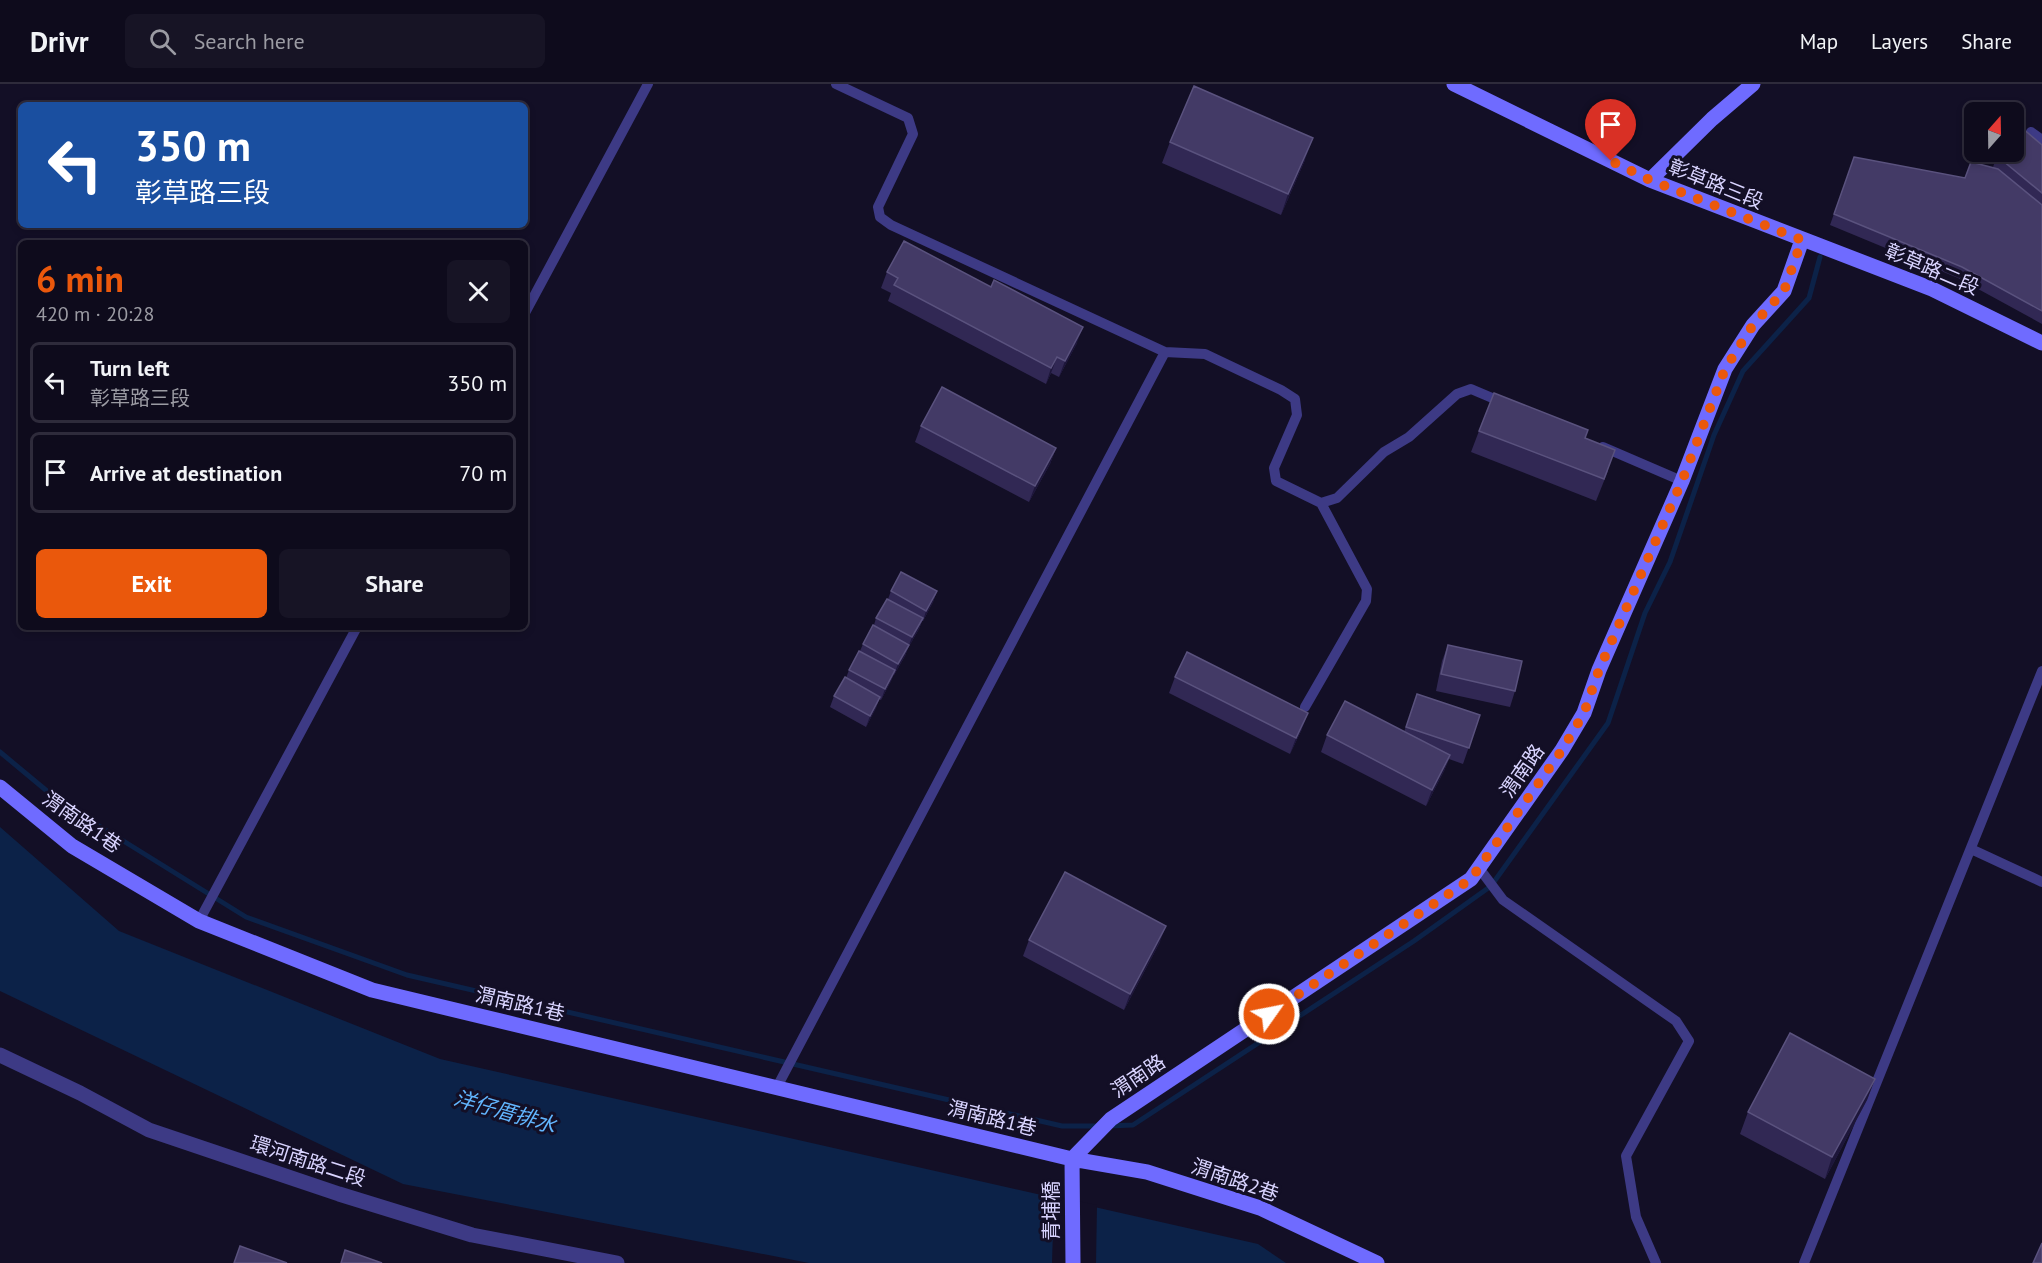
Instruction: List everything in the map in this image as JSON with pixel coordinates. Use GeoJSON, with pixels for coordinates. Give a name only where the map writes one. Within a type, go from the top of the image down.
{"type":"FeatureCollection","features":[{"type":"Feature","properties":{"kind":"street","name":"彰草路三段"},"geometry":{"type":"LineString","coordinates":[[1454,84],[1650,180],[1802,240]]}},
{"type":"Feature","properties":{"kind":"street"},"geometry":{"type":"LineString","coordinates":[[1650,180],[1712,119],[1753,84]]}},
{"type":"Feature","properties":{"kind":"street","name":"彰草路二段"},"geometry":{"type":"LineString","coordinates":[[1802,240],[1932,289],[2042,343]]}},
{"type":"Feature","properties":{"kind":"street","name":"渭南路"},"geometry":{"type":"LineString","coordinates":[[1072,1159],[1111,1119],[1471,879],[1562,750],[1584,713],[1599,670],[1682,481],[1725,369],[1753,325],[1784,291],[1802,240]]}},
{"type":"Feature","properties":{"kind":"street","name":"渭南路1巷"},"geometry":{"type":"LineString","coordinates":[[0,787],[72,846],[199,921],[372,990],[1072,1159]]}},
{"type":"Feature","properties":{"kind":"street","name":"環河南路二段"},"geometry":{"type":"LineString","coordinates":[[0,1055],[80,1093],[149,1130],[339,1194],[472,1235],[617,1263]]}},
{"type":"Feature","properties":{"kind":"street","name":"青埔橋"},"geometry":{"type":"LineString","coordinates":[[1072,1159],[1072,1263]]}},
{"type":"Feature","properties":{"kind":"street","name":"渭南路2巷"},"geometry":{"type":"LineString","coordinates":[[1072,1159],[1147,1172],[1260,1208],[1377,1263]]}},
{"type":"Feature","properties":{"kind":"lane"},"geometry":{"type":"LineString","coordinates":[[528,307],[648,84]]}},
{"type":"Feature","properties":{"kind":"lane"},"geometry":{"type":"LineString","coordinates":[[836,84],[908,118],[913,134],[878,207],[880,217],[891,225],[1165,352],[1205,354],[1295,399],[1297,415],[1274,468],[1276,481],[1321,503],[1367,589],[1366,601],[1305,707]]}},
{"type":"Feature","properties":{"kind":"lane"},"geometry":{"type":"LineString","coordinates":[[2031,132],[2042,140]]}},
{"type":"Feature","properties":{"kind":"lane"},"geometry":{"type":"LineString","coordinates":[[777,1087],[1165,352]]}},
{"type":"Feature","properties":{"kind":"lane"},"geometry":{"type":"LineString","coordinates":[[1321,503],[1337,498],[1384,452],[1409,437],[1456,394],[1471,389],[1513,408]]}},
{"type":"Feature","properties":{"kind":"lane"},"geometry":{"type":"LineString","coordinates":[[1598,444],[1682,481]]}},
{"type":"Feature","properties":{"kind":"lane"},"geometry":{"type":"LineString","coordinates":[[199,921],[355,630]]}},
{"type":"Feature","properties":{"kind":"lane"},"geometry":{"type":"LineString","coordinates":[[1804,1263],[2042,671]]}},
{"type":"Feature","properties":{"kind":"lane"},"geometry":{"type":"LineString","coordinates":[[1971,849],[2042,882]]}},
{"type":"Feature","properties":{"kind":"lane"},"geometry":{"type":"LineString","coordinates":[[1479,868],[1503,900],[1676,1021],[1689,1041],[1626,1156],[1636,1217],[1656,1263]]}},
{"type":"Feature","properties":{"kind":"water","name":"洋仔厝排水"},"geometry":{"type":"Polygon","coordinates":[[[0,827],[119,931],[440,1059],[1258,1244],[1286,1263],[809,1263],[403,1184],[0,991],[0,827]]]}},
{"type":"Feature","properties":{"kind":"pier"},"geometry":{"type":"Polygon","coordinates":[[[1054,1196],[1097,1205],[1096,1263],[1052,1263],[1054,1196]]]}},
{"type":"Feature","properties":{"kind":"building"},"geometry":{"type":"Polygon","coordinates":[[[1194,86],[1313,138],[1288,194],[1170,142],[1194,86]]]}},
{"type":"Feature","properties":{"kind":"building"},"geometry":{"type":"Polygon","coordinates":[[[2024,130],[2042,145],[2042,193],[2004,162],[2024,162],[2024,130]]]}},
{"type":"Feature","properties":{"kind":"building"},"geometry":{"type":"Polygon","coordinates":[[[1854,157],[1965,178],[1971,162],[1998,169],[2042,205],[2042,311],[1962,267],[1834,214],[1854,157]]]}},
{"type":"Feature","properties":{"kind":"building"},"geometry":{"type":"Polygon","coordinates":[[[904,241],[991,287],[994,280],[1083,327],[1065,361],[1057,357],[1051,368],[894,285],[898,278],[887,272],[904,241]]]}},
{"type":"Feature","properties":{"kind":"building"},"geometry":{"type":"Polygon","coordinates":[[[942,387],[1056,448],[1035,486],[921,426],[942,387]]]}},
{"type":"Feature","properties":{"kind":"building"},"geometry":{"type":"Polygon","coordinates":[[[1494,393],[1588,430],[1585,438],[1615,450],[1604,479],[1479,431],[1494,393]]]}},
{"type":"Feature","properties":{"kind":"building"},"geometry":{"type":"Polygon","coordinates":[[[901,572],[937,591],[926,611],[891,591],[901,572]]]}},
{"type":"Feature","properties":{"kind":"building"},"geometry":{"type":"Polygon","coordinates":[[[887,599],[923,618],[912,637],[876,618],[887,599]]]}},
{"type":"Feature","properties":{"kind":"building"},"geometry":{"type":"Polygon","coordinates":[[[873,625],[909,645],[898,664],[863,644],[873,625]]]}},
{"type":"Feature","properties":{"kind":"building"},"geometry":{"type":"Polygon","coordinates":[[[1448,645],[1522,661],[1515,691],[1441,674],[1448,645]]]}},
{"type":"Feature","properties":{"kind":"building"},"geometry":{"type":"Polygon","coordinates":[[[859,651],[895,670],[885,689],[849,670],[859,651]]]}},
{"type":"Feature","properties":{"kind":"building"},"geometry":{"type":"Polygon","coordinates":[[[1187,652],[1308,713],[1296,738],[1175,677],[1187,652]]]}},
{"type":"Feature","properties":{"kind":"building"},"geometry":{"type":"Polygon","coordinates":[[[845,677],[880,697],[870,716],[834,696],[845,677]]]}},
{"type":"Feature","properties":{"kind":"building"},"geometry":{"type":"Polygon","coordinates":[[[1417,694],[1480,715],[1469,748],[1406,727],[1417,694]]]}},
{"type":"Feature","properties":{"kind":"building"},"geometry":{"type":"Polygon","coordinates":[[[1345,701],[1450,755],[1432,790],[1327,735],[1345,701]]]}},
{"type":"Feature","properties":{"kind":"building"},"geometry":{"type":"Polygon","coordinates":[[[1065,872],[1166,926],[1130,994],[1029,940],[1065,872]]]}},
{"type":"Feature","properties":{"kind":"building"},"geometry":{"type":"Polygon","coordinates":[[[1790,1033],[1875,1079],[1832,1157],[1748,1112],[1790,1033]]]}},
{"type":"Feature","properties":{"kind":"building"},"geometry":{"type":"Polygon","coordinates":[[[2042,1243],[2042,1263],[2033,1263],[2042,1243]]]}},
{"type":"Feature","properties":{"kind":"building"},"geometry":{"type":"Polygon","coordinates":[[[240,1246],[287,1263],[234,1263],[240,1246]]]}},
{"type":"Feature","properties":{"kind":"building"},"geometry":{"type":"Polygon","coordinates":[[[345,1250],[382,1263],[341,1263],[345,1250]]]}},
{"type":"Feature","properties":{"kind":"waterway"},"geometry":{"type":"LineString","coordinates":[[1108,1126],[1133,1125],[1414,941],[1491,886],[1608,723],[1645,613],[1670,562],[1714,435],[1743,371],[1809,298],[1820,257]]}},
{"type":"Feature","properties":{"kind":"waterway"},"geometry":{"type":"LineString","coordinates":[[0,752],[59,801],[246,917],[407,975],[1062,1126],[1099,1126]]}},
{"type":"Feature","properties":{"kind":"route"},"geometry":{"type":"LineString","coordinates":[[1269,1014],[1471,879],[1562,750],[1584,713],[1599,670],[1682,481],[1725,369],[1753,325],[1784,291],[1802,240],[1650,180],[1611,161]]}}]}
